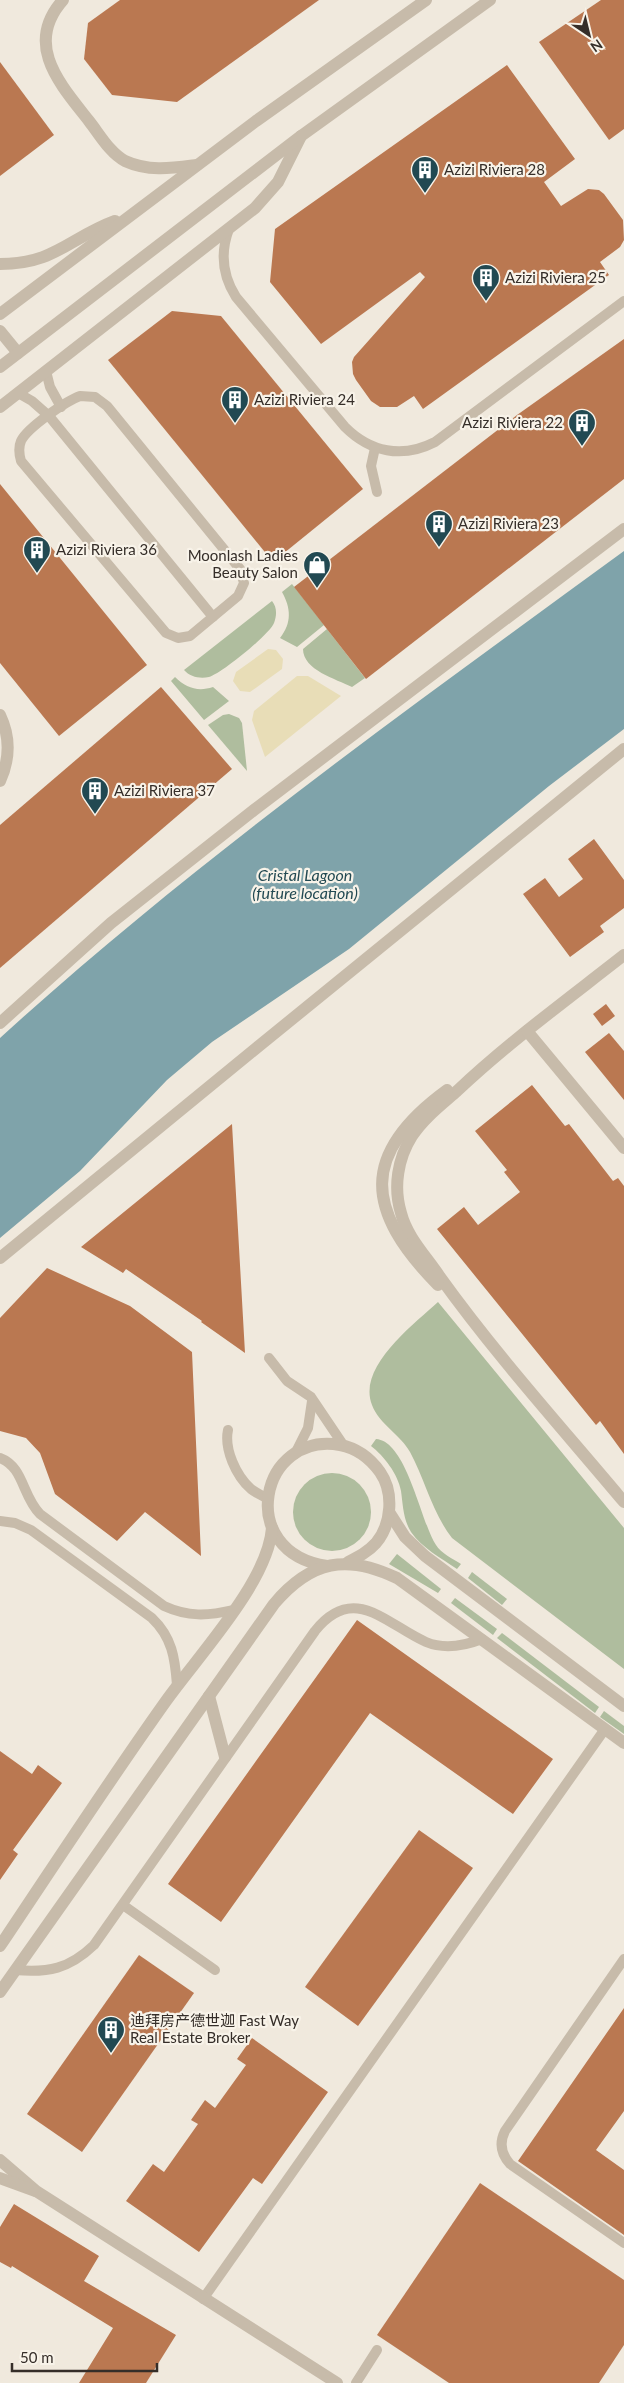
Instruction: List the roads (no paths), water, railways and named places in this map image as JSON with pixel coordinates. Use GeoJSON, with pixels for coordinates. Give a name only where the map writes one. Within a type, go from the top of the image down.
{"type":"FeatureCollection","features":[{"type":"Feature","properties":{"kind":"street"},"geometry":{"type":"LineString","coordinates":[[63,0],[52,16],[48,28],[47,52],[49,64],[61,85],[110,149],[123,160],[145,168],[197,165]]}},
{"type":"Feature","properties":{"kind":"street"},"geometry":{"type":"LineString","coordinates":[[0,314],[197,165],[426,0]]}},
{"type":"Feature","properties":{"kind":"street"},"geometry":{"type":"LineString","coordinates":[[0,367],[301,136],[490,0]]}},
{"type":"Feature","properties":{"kind":"street"},"geometry":{"type":"LineString","coordinates":[[0,407],[256,208],[278,182],[301,136]]}},
{"type":"Feature","properties":{"kind":"street"},"geometry":{"type":"LineString","coordinates":[[0,264],[26,262],[55,254],[92,230],[127,217]]}},
{"type":"Feature","properties":{"kind":"street"},"geometry":{"type":"LineString","coordinates":[[0,330],[18,353]]}},
{"type":"Feature","properties":{"kind":"street"},"geometry":{"type":"LineString","coordinates":[[0,1023],[119,917],[254,810],[624,529]]}},
{"type":"Feature","properties":{"kind":"street"},"geometry":{"type":"LineString","coordinates":[[0,715],[8,744],[7,759],[0,781]]}},
{"type":"Feature","properties":{"kind":"street"},"geometry":{"type":"LineString","coordinates":[[0,1258],[624,749]]}},
{"type":"Feature","properties":{"kind":"street"},"geometry":{"type":"LineString","coordinates":[[624,955],[476,1072],[423,1121],[403,1154],[398,1173],[397,1193],[400,1212],[407,1230],[466,1313],[624,1502]]}},
{"type":"Feature","properties":{"kind":"street"},"geometry":{"type":"LineString","coordinates":[[527,1031],[624,1148]]}},
{"type":"Feature","properties":{"kind":"street"},"geometry":{"type":"LineString","coordinates":[[0,1992],[283,1594],[304,1577],[327,1566],[348,1562],[363,1554],[376,1543],[385,1528],[389,1512],[388,1491],[381,1473],[368,1458],[344,1446],[330,1444],[310,1446],[295,1454],[278,1470],[269,1489],[267,1509],[272,1528],[281,1544],[294,1555],[310,1563],[327,1566]]}},
{"type":"Feature","properties":{"kind":"street"},"geometry":{"type":"LineString","coordinates":[[389,1512],[405,1537],[425,1556],[624,1706]]}},
{"type":"Feature","properties":{"kind":"street"},"geometry":{"type":"LineString","coordinates":[[0,1946],[177,1685],[233,1610],[261,1568],[271,1543],[272,1528]]}},
{"type":"Feature","properties":{"kind":"street"},"geometry":{"type":"LineString","coordinates":[[348,1562],[365,1565],[397,1578],[624,1743]]}},
{"type":"Feature","properties":{"kind":"street"},"geometry":{"type":"LineString","coordinates":[[209,1696],[225,1757]]}},
{"type":"Feature","properties":{"kind":"street"},"geometry":{"type":"LineString","coordinates":[[0,2160],[36,2191],[331,2381]]}},
{"type":"Feature","properties":{"kind":"street"},"geometry":{"type":"LineString","coordinates":[[0,2178],[36,2191]]}},
{"type":"Feature","properties":{"kind":"lane"},"geometry":{"type":"LineString","coordinates":[[229,229],[225,240],[223,261],[227,280],[236,297],[345,426],[359,439],[375,448],[399,452],[412,451],[435,442],[624,301]]}},
{"type":"Feature","properties":{"kind":"lane"},"geometry":{"type":"LineString","coordinates":[[46,371],[50,387],[61,407]]}},
{"type":"Feature","properties":{"kind":"lane"},"geometry":{"type":"LineString","coordinates":[[18,393],[32,401],[49,416],[213,617]]}},
{"type":"Feature","properties":{"kind":"lane"},"geometry":{"type":"LineString","coordinates":[[87,396],[95,397],[107,406],[240,569],[243,575],[242,590],[238,596],[184,638],[178,638],[166,633],[24,467],[19,454],[22,440],[30,430],[61,407],[73,399],[87,396]]}},
{"type":"Feature","properties":{"kind":"lane"},"geometry":{"type":"LineString","coordinates":[[375,448],[371,475],[377,492]]}},
{"type":"Feature","properties":{"kind":"lane"},"geometry":{"type":"LineString","coordinates":[[269,1358],[287,1381],[308,1393],[344,1446]]}},
{"type":"Feature","properties":{"kind":"lane"},"geometry":{"type":"LineString","coordinates":[[295,1454],[308,1428],[312,1401]]}},
{"type":"Feature","properties":{"kind":"lane"},"geometry":{"type":"LineString","coordinates":[[228,1430],[228,1449],[239,1473],[250,1488],[268,1499]]}},
{"type":"Feature","properties":{"kind":"lane"},"geometry":{"type":"LineString","coordinates":[[0,1458],[10,1463],[16,1470],[27,1497],[40,1514],[164,1606],[187,1615],[200,1616],[233,1610]]}},
{"type":"Feature","properties":{"kind":"lane"},"geometry":{"type":"LineString","coordinates":[[0,1521],[15,1523],[30,1530],[161,1626],[173,1648],[177,1685]]}},
{"type":"Feature","properties":{"kind":"lane"},"geometry":{"type":"LineString","coordinates":[[15,1970],[39,1972],[68,1964],[78,1958],[103,1934],[225,1757],[321,1623],[337,1612],[356,1608],[366,1609],[394,1622],[426,1642],[442,1646],[458,1646],[482,1639]]}},
{"type":"Feature","properties":{"kind":"lane"},"geometry":{"type":"LineString","coordinates":[[203,2299],[605,1729]]}},
{"type":"Feature","properties":{"kind":"lane"},"geometry":{"type":"LineString","coordinates":[[123,1905],[215,1970]]}},
{"type":"Feature","properties":{"kind":"lane"},"geometry":{"type":"LineString","coordinates":[[624,1959],[505,2131],[501,2145],[505,2159],[510,2164],[624,2243]]}},
{"type":"Feature","properties":{"kind":"lane"},"geometry":{"type":"LineString","coordinates":[[356,2383],[377,2350]]}},
{"type":"Feature","properties":{"kind":"water","name":"Cristal Lagoon (future location)"},"geometry":{"type":"Polygon","coordinates":[[[624,551],[624,729],[549,786],[349,949],[212,1042],[167,1080],[80,1171],[0,1238],[0,1038],[74,972],[150,909],[305,786],[624,551]]]}},
{"type":"Feature","properties":{"kind":"place","name":"Azizi Riviera 28"},"geometry":{"type":"Point","coordinates":[425,194]}},
{"type":"Feature","properties":{"kind":"place","name":"Azizi Riviera 25"},"geometry":{"type":"Point","coordinates":[486,302]}},
{"type":"Feature","properties":{"kind":"place","name":"Azizi Riviera 24"},"geometry":{"type":"Point","coordinates":[235,424]}},
{"type":"Feature","properties":{"kind":"place","name":"Azizi Riviera 22"},"geometry":{"type":"Point","coordinates":[582,447]}},
{"type":"Feature","properties":{"kind":"place","name":"Azizi Riviera 23"},"geometry":{"type":"Point","coordinates":[439,548]}},
{"type":"Feature","properties":{"kind":"place","name":"Azizi Riviera 36"},"geometry":{"type":"Point","coordinates":[37,574]}},
{"type":"Feature","properties":{"kind":"place","name":"Moonlash Ladies Beauty Salon"},"geometry":{"type":"Point","coordinates":[317,589]}},
{"type":"Feature","properties":{"kind":"place","name":"Azizi Riviera 37"},"geometry":{"type":"Point","coordinates":[95,815]}},
{"type":"Feature","properties":{"kind":"place","name":"迪拜房产德世迦 Fast Way Real Estate Broker"},"geometry":{"type":"Point","coordinates":[111,2054]}}]}
